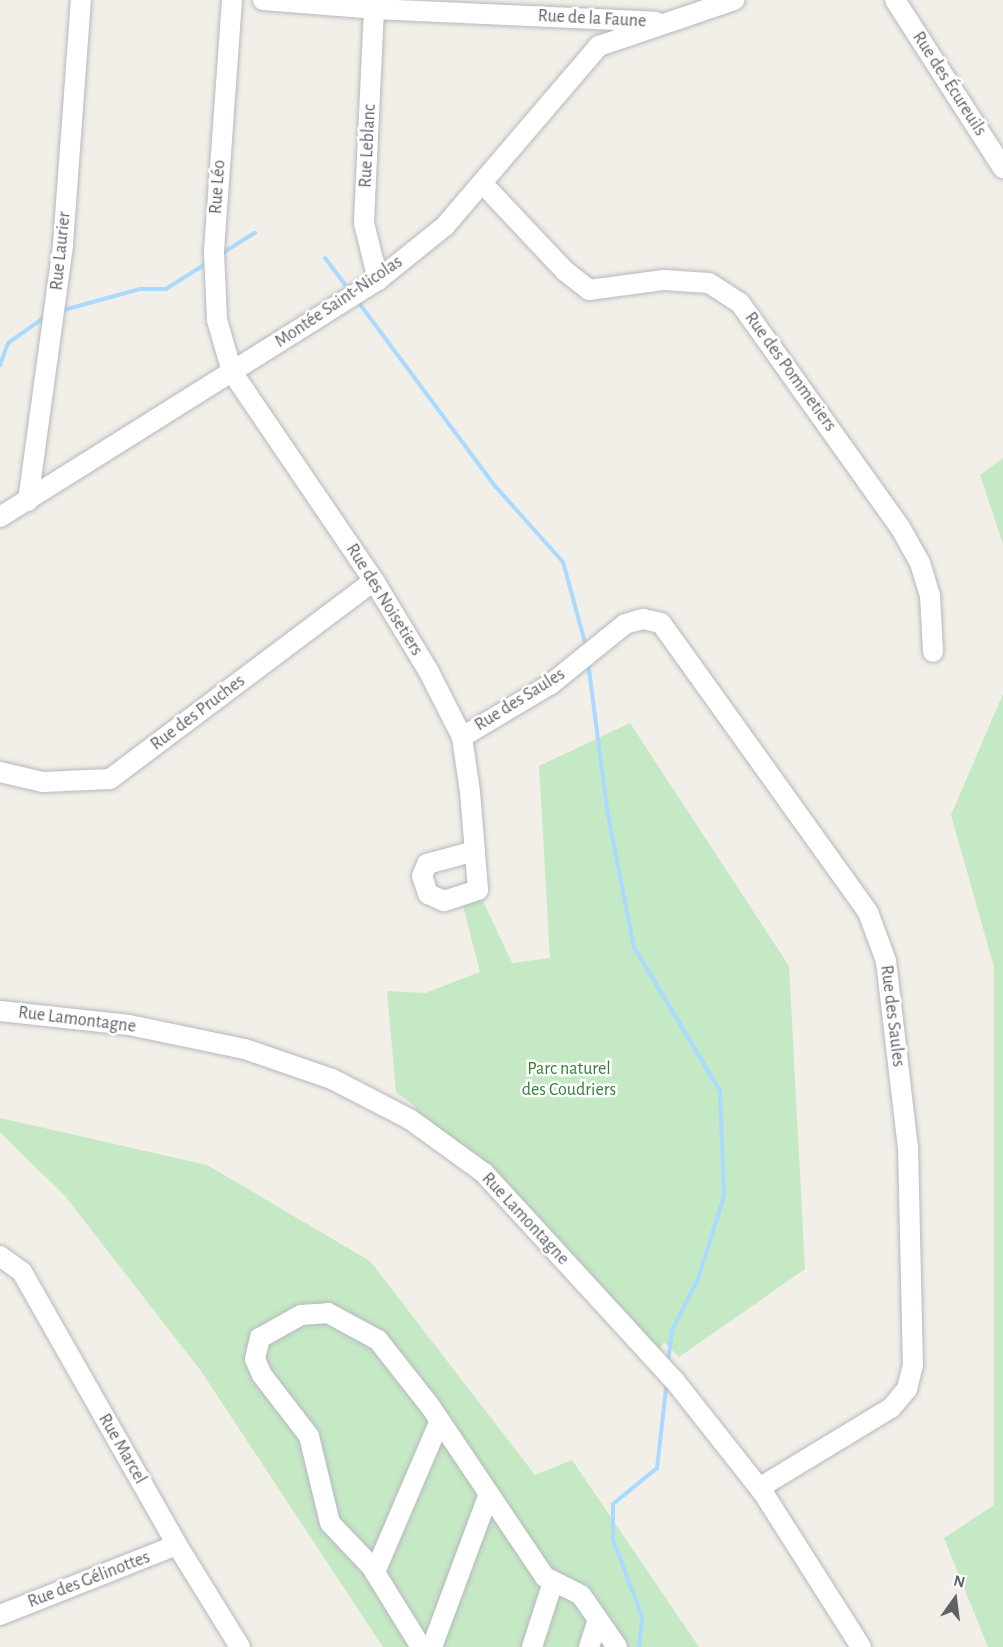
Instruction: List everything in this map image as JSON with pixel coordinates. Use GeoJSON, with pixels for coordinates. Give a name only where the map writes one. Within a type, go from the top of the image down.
{"type":"FeatureCollection","features":[{"type":"Feature","properties":{"kind":"street","name":"Rue Laurier"},"geometry":{"type":"LineString","coordinates":[[28,501],[63,244],[81,0]]}},
{"type":"Feature","properties":{"kind":"street","name":"Rue Léo"},"geometry":{"type":"LineString","coordinates":[[232,0],[214,253],[217,320],[232,372]]}},
{"type":"Feature","properties":{"kind":"street","name":"Rue de la Faune"},"geometry":{"type":"LineString","coordinates":[[263,0],[374,9],[669,22]]}},
{"type":"Feature","properties":{"kind":"street","name":"Montée Saint-Nicolas"},"geometry":{"type":"LineString","coordinates":[[0,517],[378,280],[445,226],[599,46],[734,0]]}},
{"type":"Feature","properties":{"kind":"street","name":"Rue des Écureuils"},"geometry":{"type":"LineString","coordinates":[[895,0],[1003,168]]}},
{"type":"Feature","properties":{"kind":"street","name":"Rue Leblanc"},"geometry":{"type":"LineString","coordinates":[[374,9],[364,223],[378,280]]}},
{"type":"Feature","properties":{"kind":"street","name":"Rue des Pommetiers"},"geometry":{"type":"LineString","coordinates":[[483,184],[565,271],[588,290],[664,280],[709,283],[740,303],[900,527],[920,563],[930,596],[933,652]]}},
{"type":"Feature","properties":{"kind":"street","name":"Rue des Noisetiers"},"geometry":{"type":"LineString","coordinates":[[232,372],[374,581],[428,670],[462,736],[474,851]]}},
{"type":"Feature","properties":{"kind":"street","name":"Rue des Pruches"},"geometry":{"type":"LineString","coordinates":[[0,772],[42,782],[110,779],[374,581]]}},
{"type":"Feature","properties":{"kind":"street","name":"Rue des Saules"},"geometry":{"type":"LineString","coordinates":[[462,736],[551,684],[626,624],[643,619],[661,622],[868,912],[886,961],[908,1148],[913,1365],[907,1389],[891,1408],[759,1488]]}},
{"type":"Feature","properties":{"kind":"street","name":"Rue Lamontagne"},"geometry":{"type":"LineString","coordinates":[[0,1011],[129,1024],[245,1049],[332,1079],[411,1120],[484,1173],[674,1380],[759,1488],[861,1647]]}},
{"type":"Feature","properties":{"kind":"street","name":"Rue Marcel"},"geometry":{"type":"LineString","coordinates":[[0,1256],[22,1272],[177,1545],[240,1647]]}},
{"type":"Feature","properties":{"kind":"street"},"geometry":{"type":"LineString","coordinates":[[421,1647],[375,1572],[330,1523],[309,1436],[262,1375],[255,1347],[260,1338],[301,1315],[328,1313],[378,1340],[440,1420],[489,1494],[553,1582],[581,1595],[617,1647]]}},
{"type":"Feature","properties":{"kind":"street"},"geometry":{"type":"LineString","coordinates":[[375,1572],[440,1420]]}},
{"type":"Feature","properties":{"kind":"street"},"geometry":{"type":"LineString","coordinates":[[432,1647],[489,1494]]}},
{"type":"Feature","properties":{"kind":"street","name":"Rue des Gélinottes"},"geometry":{"type":"LineString","coordinates":[[0,1615],[177,1545]]}},
{"type":"Feature","properties":{"kind":"street"},"geometry":{"type":"LineString","coordinates":[[532,1647],[553,1582]]}},
{"type":"Feature","properties":{"kind":"street"},"geometry":{"type":"LineString","coordinates":[[590,1647],[598,1619]]}},
{"type":"Feature","properties":{"kind":"green space"},"geometry":{"type":"Polygon","coordinates":[[[1003,458],[1003,544],[980,475],[1003,458]]]}},
{"type":"Feature","properties":{"kind":"green space"},"geometry":{"type":"Polygon","coordinates":[[[1003,694],[1003,1647],[988,1647],[944,1538],[994,1505],[994,967],[951,815],[1003,694]]]}},
{"type":"Feature","properties":{"kind":"green space","name":"Parc naturel des Coudriers"},"geometry":{"type":"Polygon","coordinates":[[[630,723],[789,966],[805,1269],[679,1357],[664,1342],[653,1358],[484,1173],[411,1120],[416,1107],[396,1092],[387,991],[425,993],[480,972],[461,898],[478,890],[512,963],[550,958],[539,766],[630,723]]]}},
{"type":"Feature","properties":{"kind":"green space"},"geometry":{"type":"Polygon","coordinates":[[[0,1118],[207,1165],[370,1261],[535,1475],[572,1460],[699,1647],[383,1647],[201,1371],[65,1196],[0,1132],[0,1118]]]}},
{"type":"Feature","properties":{"kind":"waterway"},"geometry":{"type":"LineString","coordinates":[[221,254],[255,233]]}},
{"type":"Feature","properties":{"kind":"waterway"},"geometry":{"type":"LineString","coordinates":[[325,258],[350,291]]}},
{"type":"Feature","properties":{"kind":"waterway"},"geometry":{"type":"LineString","coordinates":[[60,311],[140,289],[166,289],[207,263]]}},
{"type":"Feature","properties":{"kind":"waterway"},"geometry":{"type":"LineString","coordinates":[[356,299],[495,486],[563,562],[586,646]]}},
{"type":"Feature","properties":{"kind":"waterway"},"geometry":{"type":"LineString","coordinates":[[0,365],[8,343],[45,317]]}},
{"type":"Feature","properties":{"kind":"waterway"},"geometry":{"type":"LineString","coordinates":[[588,662],[608,815],[634,947],[720,1091],[724,1196],[698,1279],[672,1330],[668,1364]]}},
{"type":"Feature","properties":{"kind":"waterway"},"geometry":{"type":"LineString","coordinates":[[639,1647],[642,1616],[613,1540],[613,1504],[657,1468],[667,1380]]}}]}
